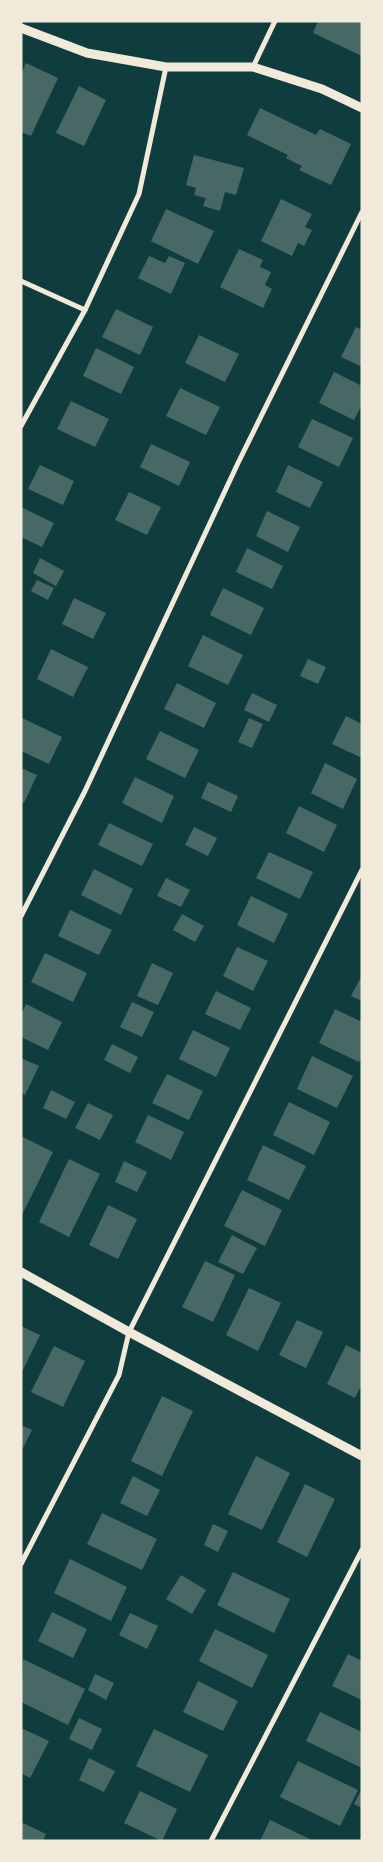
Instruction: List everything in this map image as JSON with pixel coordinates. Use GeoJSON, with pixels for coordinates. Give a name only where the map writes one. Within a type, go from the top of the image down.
{"type":"FeatureCollection","features":[{"type":"Feature","properties":{"kind":"street"},"geometry":{"type":"LineString","coordinates":[[253,67],[274,21]]}},
{"type":"Feature","properties":{"kind":"street"},"geometry":{"type":"LineString","coordinates":[[21,28],[87,53],[166,67],[253,67],[322,89],[362,108]]}},
{"type":"Feature","properties":{"kind":"street"},"geometry":{"type":"LineString","coordinates":[[21,426],[84,310],[139,194],[166,67]]}},
{"type":"Feature","properties":{"kind":"street"},"geometry":{"type":"LineString","coordinates":[[21,916],[85,791],[238,463],[362,212]]}},
{"type":"Feature","properties":{"kind":"street"},"geometry":{"type":"LineString","coordinates":[[21,281],[84,310]]}},
{"type":"Feature","properties":{"kind":"street"},"geometry":{"type":"LineString","coordinates":[[21,1564],[119,1375],[129,1332],[362,870]]}},
{"type":"Feature","properties":{"kind":"street"},"geometry":{"type":"LineString","coordinates":[[21,1272],[129,1332],[362,1456]]}},
{"type":"Feature","properties":{"kind":"street"},"geometry":{"type":"LineString","coordinates":[[211,1841],[362,1550]]}},
{"type":"Feature","properties":{"kind":"building"},"geometry":{"type":"Polygon","coordinates":[[[318,21],[362,22],[362,56],[313,33],[318,21]]]}},
{"type":"Feature","properties":{"kind":"building"},"geometry":{"type":"Polygon","coordinates":[[[26,63],[58,78],[31,136],[21,132],[21,74],[26,63]]]}},
{"type":"Feature","properties":{"kind":"building"},"geometry":{"type":"Polygon","coordinates":[[[79,86],[106,100],[84,146],[56,133],[79,86]]]}},
{"type":"Feature","properties":{"kind":"building"},"geometry":{"type":"Polygon","coordinates":[[[260,108],[316,135],[320,129],[351,144],[331,185],[299,170],[302,166],[286,158],[288,155],[247,135],[260,108]]]}},
{"type":"Feature","properties":{"kind":"building"},"geometry":{"type":"Polygon","coordinates":[[[194,155],[244,168],[236,195],[225,192],[220,211],[203,206],[206,198],[194,195],[196,188],[186,185],[194,155]]]}},
{"type":"Feature","properties":{"kind":"building"},"geometry":{"type":"Polygon","coordinates":[[[281,199],[312,214],[305,227],[312,230],[304,246],[298,243],[292,256],[261,241],[281,199]]]}},
{"type":"Feature","properties":{"kind":"building"},"geometry":{"type":"Polygon","coordinates":[[[166,209],[214,231],[198,264],[151,241],[166,209]]]}},
{"type":"Feature","properties":{"kind":"building"},"geometry":{"type":"Polygon","coordinates":[[[239,249],[263,260],[260,267],[271,272],[265,285],[272,289],[263,308],[220,287],[239,249]]]}},
{"type":"Feature","properties":{"kind":"building"},"geometry":{"type":"Polygon","coordinates":[[[149,256],[165,263],[169,256],[185,263],[171,294],[138,278],[149,256]]]}},
{"type":"Feature","properties":{"kind":"building"},"geometry":{"type":"Polygon","coordinates":[[[116,309],[153,327],[140,355],[102,337],[116,309]]]}},
{"type":"Feature","properties":{"kind":"building"},"geometry":{"type":"Polygon","coordinates":[[[356,327],[362,330],[362,367],[341,357],[356,327]]]}},
{"type":"Feature","properties":{"kind":"building"},"geometry":{"type":"Polygon","coordinates":[[[199,335],[239,354],[225,382],[185,363],[199,335]]]}},
{"type":"Feature","properties":{"kind":"building"},"geometry":{"type":"Polygon","coordinates":[[[96,348],[134,367],[121,394],[83,376],[96,348]]]}},
{"type":"Feature","properties":{"kind":"building"},"geometry":{"type":"Polygon","coordinates":[[[334,372],[362,386],[362,404],[354,420],[319,403],[334,372]]]}},
{"type":"Feature","properties":{"kind":"building"},"geometry":{"type":"Polygon","coordinates":[[[180,388],[220,407],[206,435],[166,416],[180,388]]]}},
{"type":"Feature","properties":{"kind":"building"},"geometry":{"type":"Polygon","coordinates":[[[71,401],[109,419],[95,447],[57,429],[71,401]]]}},
{"type":"Feature","properties":{"kind":"building"},"geometry":{"type":"Polygon","coordinates":[[[312,419],[353,438],[339,467],[298,447],[312,419]]]}},
{"type":"Feature","properties":{"kind":"building"},"geometry":{"type":"Polygon","coordinates":[[[151,444],[190,462],[179,486],[140,467],[151,444]]]}},
{"type":"Feature","properties":{"kind":"building"},"geometry":{"type":"Polygon","coordinates":[[[40,465],[74,481],[63,505],[28,489],[40,465]]]}},
{"type":"Feature","properties":{"kind":"building"},"geometry":{"type":"Polygon","coordinates":[[[288,465],[323,482],[310,508],[276,492],[288,465]]]}},
{"type":"Feature","properties":{"kind":"building"},"geometry":{"type":"Polygon","coordinates":[[[129,492],[161,507],[147,535],[115,520],[129,492]]]}},
{"type":"Feature","properties":{"kind":"building"},"geometry":{"type":"Polygon","coordinates":[[[21,507],[54,523],[42,547],[21,537],[21,507]]]}},
{"type":"Feature","properties":{"kind":"building"},"geometry":{"type":"Polygon","coordinates":[[[267,511],[300,527],[288,552],[256,536],[267,511]]]}},
{"type":"Feature","properties":{"kind":"building"},"geometry":{"type":"Polygon","coordinates":[[[247,548],[283,566],[272,589],[236,572],[247,548]]]}},
{"type":"Feature","properties":{"kind":"building"},"geometry":{"type":"Polygon","coordinates":[[[40,558],[64,571],[56,586],[33,573],[40,558]]]}},
{"type":"Feature","properties":{"kind":"building"},"geometry":{"type":"Polygon","coordinates":[[[37,580],[54,588],[48,600],[31,591],[37,580]]]}},
{"type":"Feature","properties":{"kind":"building"},"geometry":{"type":"Polygon","coordinates":[[[223,588],[264,608],[251,635],[210,615],[223,588]]]}},
{"type":"Feature","properties":{"kind":"building"},"geometry":{"type":"Polygon","coordinates":[[[74,598],[106,613],[93,639],[62,624],[74,598]]]}},
{"type":"Feature","properties":{"kind":"building"},"geometry":{"type":"Polygon","coordinates":[[[203,635],[243,655],[228,685],[188,666],[203,635]]]}},
{"type":"Feature","properties":{"kind":"building"},"geometry":{"type":"Polygon","coordinates":[[[51,649],[88,667],[73,697],[37,679],[51,649]]]}},
{"type":"Feature","properties":{"kind":"building"},"geometry":{"type":"Polygon","coordinates":[[[308,659],[326,667],[318,684],[300,676],[308,659]]]}},
{"type":"Feature","properties":{"kind":"building"},"geometry":{"type":"Polygon","coordinates":[[[177,683],[216,703],[204,728],[164,709],[177,683]]]}},
{"type":"Feature","properties":{"kind":"building"},"geometry":{"type":"Polygon","coordinates":[[[252,693],[277,705],[269,722],[244,710],[252,693]]]}},
{"type":"Feature","properties":{"kind":"building"},"geometry":{"type":"Polygon","coordinates":[[[346,716],[362,724],[362,758],[332,744],[346,716]]]}},
{"type":"Feature","properties":{"kind":"building"},"geometry":{"type":"Polygon","coordinates":[[[22,718],[62,737],[49,764],[21,751],[22,718]]]}},
{"type":"Feature","properties":{"kind":"building"},"geometry":{"type":"Polygon","coordinates":[[[249,718],[263,724],[252,748],[238,742],[249,718]]]}},
{"type":"Feature","properties":{"kind":"building"},"geometry":{"type":"Polygon","coordinates":[[[160,731],[199,750],[185,778],[146,759],[160,731]]]}},
{"type":"Feature","properties":{"kind":"building"},"geometry":{"type":"Polygon","coordinates":[[[325,763],[357,779],[343,809],[311,793],[325,763]]]}},
{"type":"Feature","properties":{"kind":"building"},"geometry":{"type":"Polygon","coordinates":[[[21,768],[37,775],[24,803],[21,802],[21,768]]]}},
{"type":"Feature","properties":{"kind":"building"},"geometry":{"type":"Polygon","coordinates":[[[135,777],[174,796],[162,823],[122,803],[135,777]]]}},
{"type":"Feature","properties":{"kind":"building"},"geometry":{"type":"Polygon","coordinates":[[[208,782],[238,796],[231,812],[201,798],[208,782]]]}},
{"type":"Feature","properties":{"kind":"building"},"geometry":{"type":"Polygon","coordinates":[[[299,806],[337,825],[324,852],[286,833],[299,806]]]}},
{"type":"Feature","properties":{"kind":"building"},"geometry":{"type":"Polygon","coordinates":[[[109,823],[153,844],[142,866],[98,845],[109,823]]]}},
{"type":"Feature","properties":{"kind":"building"},"geometry":{"type":"Polygon","coordinates":[[[194,827],[217,838],[208,856],[185,845],[194,827]]]}},
{"type":"Feature","properties":{"kind":"building"},"geometry":{"type":"Polygon","coordinates":[[[269,852],[313,872],[300,899],[256,878],[269,852]]]}},
{"type":"Feature","properties":{"kind":"building"},"geometry":{"type":"Polygon","coordinates":[[[94,869],[133,889],[121,915],[81,895],[94,869]]]}},
{"type":"Feature","properties":{"kind":"building"},"geometry":{"type":"Polygon","coordinates":[[[166,878],[190,890],[181,907],[157,896],[166,878]]]}},
{"type":"Feature","properties":{"kind":"building"},"geometry":{"type":"Polygon","coordinates":[[[251,896],[288,914],[274,943],[237,925],[251,896]]]}},
{"type":"Feature","properties":{"kind":"building"},"geometry":{"type":"Polygon","coordinates":[[[70,910],[112,930],[99,955],[58,936],[70,910]]]}},
{"type":"Feature","properties":{"kind":"building"},"geometry":{"type":"Polygon","coordinates":[[[182,914],[204,926],[195,942],[173,930],[182,914]]]}},
{"type":"Feature","properties":{"kind":"building"},"geometry":{"type":"Polygon","coordinates":[[[237,947],[268,961],[253,991],[223,976],[237,947]]]}},
{"type":"Feature","properties":{"kind":"building"},"geometry":{"type":"Polygon","coordinates":[[[45,953],[87,973],[73,1002],[31,982],[45,953]]]}},
{"type":"Feature","properties":{"kind":"building"},"geometry":{"type":"Polygon","coordinates":[[[152,963],[173,973],[158,1005],[137,996],[152,963]]]}},
{"type":"Feature","properties":{"kind":"building"},"geometry":{"type":"Polygon","coordinates":[[[362,975],[362,1001],[351,996],[362,975]]]}},
{"type":"Feature","properties":{"kind":"building"},"geometry":{"type":"Polygon","coordinates":[[[216,991],[251,1008],[240,1030],[205,1014],[216,991]]]}},
{"type":"Feature","properties":{"kind":"building"},"geometry":{"type":"Polygon","coordinates":[[[132,1002],[154,1012],[142,1037],[120,1027],[132,1002]]]}},
{"type":"Feature","properties":{"kind":"building"},"geometry":{"type":"Polygon","coordinates":[[[26,1004],[62,1022],[48,1050],[21,1037],[21,1015],[26,1004]]]}},
{"type":"Feature","properties":{"kind":"building"},"geometry":{"type":"Polygon","coordinates":[[[335,1009],[362,1022],[362,1056],[359,1062],[319,1043],[335,1009]]]}},
{"type":"Feature","properties":{"kind":"building"},"geometry":{"type":"Polygon","coordinates":[[[193,1030],[230,1048],[216,1077],[179,1059],[193,1030]]]}},
{"type":"Feature","properties":{"kind":"building"},"geometry":{"type":"Polygon","coordinates":[[[112,1044],[138,1057],[130,1073],[104,1060],[112,1044]]]}},
{"type":"Feature","properties":{"kind":"building"},"geometry":{"type":"Polygon","coordinates":[[[312,1056],[353,1076],[337,1108],[297,1089],[312,1056]]]}},
{"type":"Feature","properties":{"kind":"building"},"geometry":{"type":"Polygon","coordinates":[[[21,1058],[39,1066],[25,1095],[21,1093],[21,1058]]]}},
{"type":"Feature","properties":{"kind":"building"},"geometry":{"type":"Polygon","coordinates":[[[167,1074],[203,1091],[189,1120],[152,1103],[167,1074]]]}},
{"type":"Feature","properties":{"kind":"building"},"geometry":{"type":"Polygon","coordinates":[[[51,1090],[75,1102],[66,1119],[43,1108],[51,1090]]]}},
{"type":"Feature","properties":{"kind":"building"},"geometry":{"type":"Polygon","coordinates":[[[289,1102],[330,1122],[314,1155],[273,1135],[289,1102]]]}},
{"type":"Feature","properties":{"kind":"building"},"geometry":{"type":"Polygon","coordinates":[[[88,1103],[113,1115],[100,1140],[75,1128],[88,1103]]]}},
{"type":"Feature","properties":{"kind":"building"},"geometry":{"type":"Polygon","coordinates":[[[148,1115],[184,1132],[171,1160],[135,1142],[148,1115]]]}},
{"type":"Feature","properties":{"kind":"building"},"geometry":{"type":"Polygon","coordinates":[[[21,1136],[53,1152],[21,1217],[21,1136]]]}},
{"type":"Feature","properties":{"kind":"building"},"geometry":{"type":"Polygon","coordinates":[[[263,1145],[306,1166],[289,1200],[247,1180],[263,1145]]]}},
{"type":"Feature","properties":{"kind":"building"},"geometry":{"type":"Polygon","coordinates":[[[69,1159],[100,1174],[69,1237],[39,1222],[69,1159]]]}},
{"type":"Feature","properties":{"kind":"building"},"geometry":{"type":"Polygon","coordinates":[[[124,1161],[147,1172],[137,1192],[115,1182],[124,1161]]]}},
{"type":"Feature","properties":{"kind":"building"},"geometry":{"type":"Polygon","coordinates":[[[242,1190],[282,1210],[265,1246],[224,1226],[242,1190]]]}},
{"type":"Feature","properties":{"kind":"building"},"geometry":{"type":"Polygon","coordinates":[[[108,1205],[137,1219],[118,1259],[89,1245],[108,1205]]]}},
{"type":"Feature","properties":{"kind":"building"},"geometry":{"type":"Polygon","coordinates":[[[232,1235],[257,1248],[243,1274],[218,1262],[232,1235]]]}},
{"type":"Feature","properties":{"kind":"building"},"geometry":{"type":"Polygon","coordinates":[[[205,1261],[235,1275],[213,1322],[182,1307],[205,1261]]]}},
{"type":"Feature","properties":{"kind":"building"},"geometry":{"type":"Polygon","coordinates":[[[249,1288],[281,1303],[258,1351],[226,1335],[249,1288]]]}},
{"type":"Feature","properties":{"kind":"building"},"geometry":{"type":"Polygon","coordinates":[[[297,1320],[323,1332],[306,1368],[279,1355],[297,1320]]]}},
{"type":"Feature","properties":{"kind":"building"},"geometry":{"type":"Polygon","coordinates":[[[21,1326],[40,1335],[21,1374],[21,1326]]]}},
{"type":"Feature","properties":{"kind":"building"},"geometry":{"type":"Polygon","coordinates":[[[346,1345],[362,1353],[362,1384],[355,1398],[327,1384],[346,1345]]]}},
{"type":"Feature","properties":{"kind":"building"},"geometry":{"type":"Polygon","coordinates":[[[54,1346],[85,1361],[63,1407],[31,1392],[54,1346]]]}},
{"type":"Feature","properties":{"kind":"building"},"geometry":{"type":"Polygon","coordinates":[[[162,1396],[193,1411],[162,1476],[131,1461],[162,1396]]]}},
{"type":"Feature","properties":{"kind":"building"},"geometry":{"type":"Polygon","coordinates":[[[21,1425],[32,1430],[23,1448],[21,1447],[21,1425]]]}},
{"type":"Feature","properties":{"kind":"building"},"geometry":{"type":"Polygon","coordinates":[[[256,1456],[290,1473],[262,1530],[228,1514],[256,1456]]]}},
{"type":"Feature","properties":{"kind":"building"},"geometry":{"type":"Polygon","coordinates":[[[133,1476],[160,1490],[147,1516],[120,1503],[133,1476]]]}},
{"type":"Feature","properties":{"kind":"building"},"geometry":{"type":"Polygon","coordinates":[[[305,1484],[335,1499],[307,1557],[277,1542],[305,1484]]]}},
{"type":"Feature","properties":{"kind":"building"},"geometry":{"type":"Polygon","coordinates":[[[102,1513],[157,1539],[142,1570],[87,1544],[102,1513]]]}},
{"type":"Feature","properties":{"kind":"building"},"geometry":{"type":"Polygon","coordinates":[[[213,1524],[228,1531],[218,1552],[204,1545],[213,1524]]]}},
{"type":"Feature","properties":{"kind":"building"},"geometry":{"type":"Polygon","coordinates":[[[70,1559],[127,1587],[111,1621],[54,1593],[70,1559]]]}},
{"type":"Feature","properties":{"kind":"building"},"geometry":{"type":"Polygon","coordinates":[[[233,1572],[290,1599],[274,1633],[217,1605],[233,1572]]]}},
{"type":"Feature","properties":{"kind":"building"},"geometry":{"type":"Polygon","coordinates":[[[181,1575],[206,1590],[192,1614],[166,1599],[181,1575]]]}},
{"type":"Feature","properties":{"kind":"building"},"geometry":{"type":"Polygon","coordinates":[[[52,1612],[87,1629],[73,1658],[38,1641],[52,1612]]]}},
{"type":"Feature","properties":{"kind":"building"},"geometry":{"type":"Polygon","coordinates":[[[130,1613],[158,1626],[147,1649],[119,1635],[130,1613]]]}},
{"type":"Feature","properties":{"kind":"building"},"geometry":{"type":"Polygon","coordinates":[[[215,1629],[268,1655],[252,1688],[199,1661],[215,1629]]]}},
{"type":"Feature","properties":{"kind":"building"},"geometry":{"type":"Polygon","coordinates":[[[348,1654],[362,1661],[362,1700],[332,1686],[348,1654]]]}},
{"type":"Feature","properties":{"kind":"building"},"geometry":{"type":"Polygon","coordinates":[[[23,1659],[85,1689],[68,1725],[21,1702],[23,1659]]]}},
{"type":"Feature","properties":{"kind":"building"},"geometry":{"type":"Polygon","coordinates":[[[95,1674],[114,1683],[106,1700],[88,1690],[95,1674]]]}},
{"type":"Feature","properties":{"kind":"building"},"geometry":{"type":"Polygon","coordinates":[[[198,1681],[238,1701],[223,1731],[183,1712],[198,1681]]]}},
{"type":"Feature","properties":{"kind":"building"},"geometry":{"type":"Polygon","coordinates":[[[320,1712],[362,1732],[362,1768],[306,1741],[320,1712]]]}},
{"type":"Feature","properties":{"kind":"building"},"geometry":{"type":"Polygon","coordinates":[[[79,1718],[102,1729],[92,1750],[69,1739],[79,1718]]]}},
{"type":"Feature","properties":{"kind":"building"},"geometry":{"type":"Polygon","coordinates":[[[21,1728],[49,1741],[30,1778],[21,1773],[21,1728]]]}},
{"type":"Feature","properties":{"kind":"building"},"geometry":{"type":"Polygon","coordinates":[[[154,1729],[208,1755],[190,1792],[136,1766],[154,1729]]]}},
{"type":"Feature","properties":{"kind":"building"},"geometry":{"type":"Polygon","coordinates":[[[89,1758],[115,1771],[104,1792],[79,1780],[89,1758]]]}},
{"type":"Feature","properties":{"kind":"building"},"geometry":{"type":"Polygon","coordinates":[[[298,1761],[358,1790],[340,1826],[280,1797],[298,1761]]]}},
{"type":"Feature","properties":{"kind":"building"},"geometry":{"type":"Polygon","coordinates":[[[362,1789],[362,1808],[354,1804],[362,1789]]]}},
{"type":"Feature","properties":{"kind":"building"},"geometry":{"type":"Polygon","coordinates":[[[140,1791],[177,1809],[162,1841],[124,1823],[140,1791]]]}},
{"type":"Feature","properties":{"kind":"building"},"geometry":{"type":"Polygon","coordinates":[[[270,1820],[314,1841],[260,1841],[270,1820]]]}},
{"type":"Feature","properties":{"kind":"building"},"geometry":{"type":"Polygon","coordinates":[[[23,1823],[46,1834],[43,1841],[21,1841],[21,1827],[23,1823]]]}}]}
